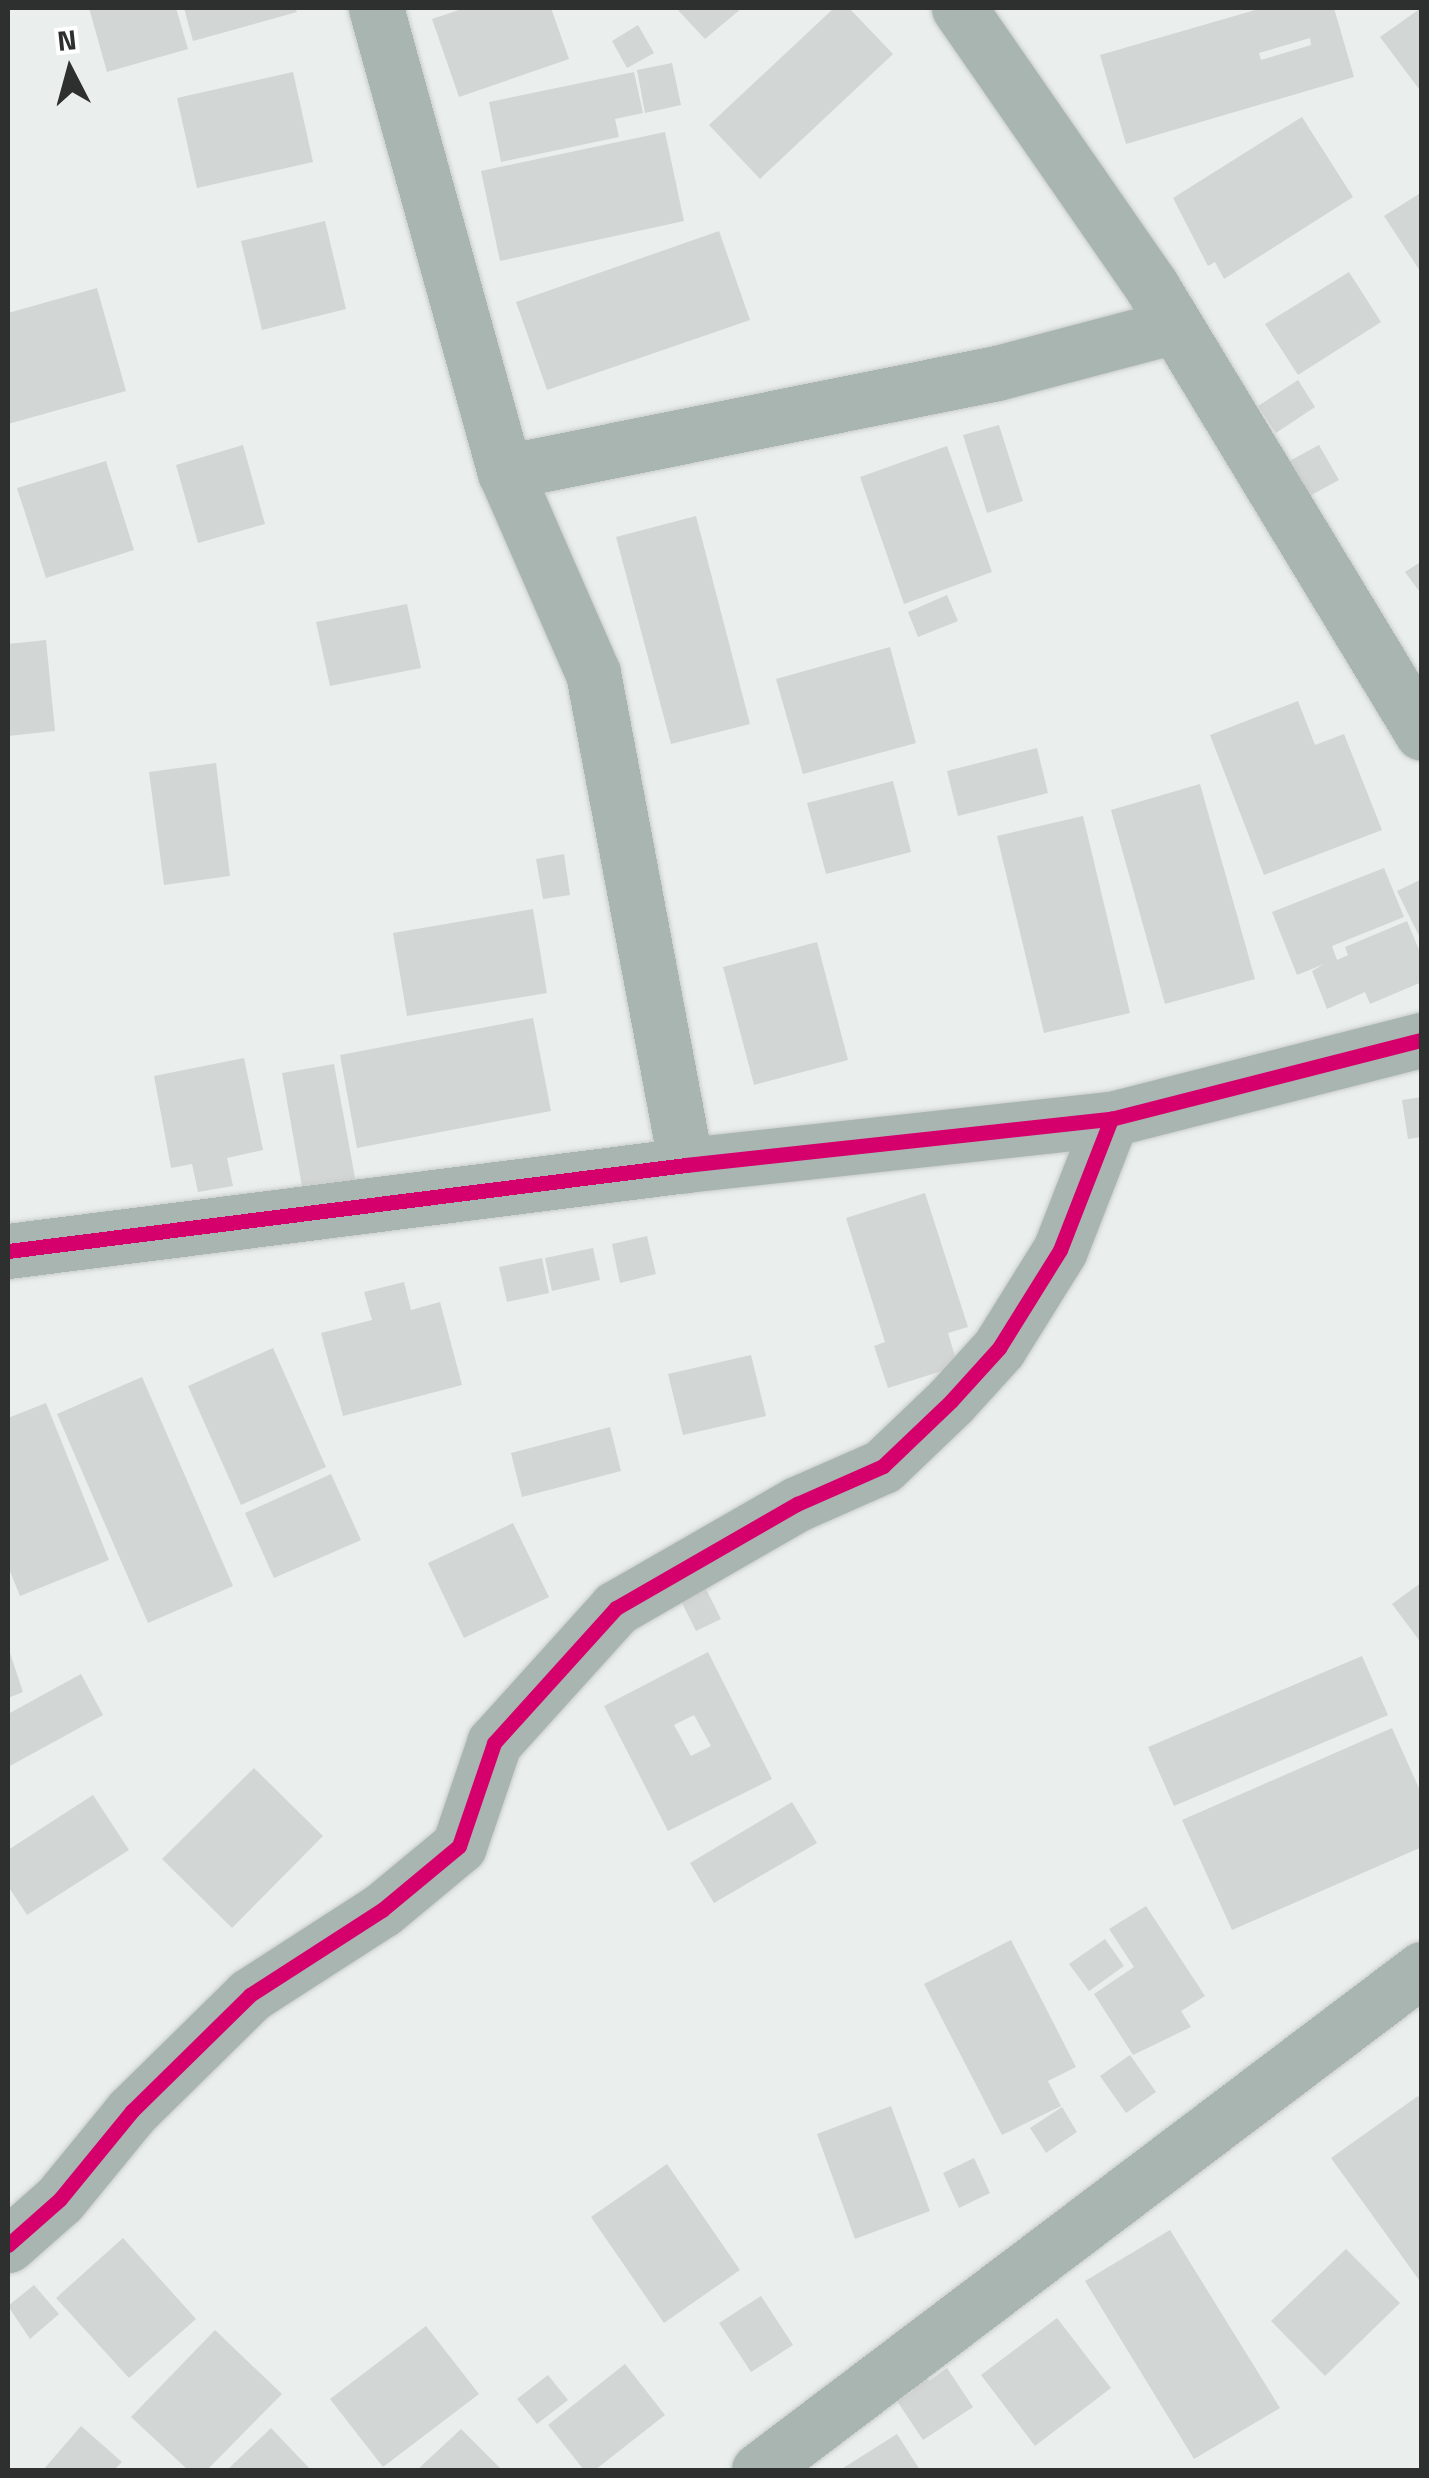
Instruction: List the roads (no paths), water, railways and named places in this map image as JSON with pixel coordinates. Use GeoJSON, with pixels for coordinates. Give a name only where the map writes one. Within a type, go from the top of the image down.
{"type":"FeatureCollection","features":[{"type":"Feature","properties":{"kind":"street"},"geometry":{"type":"LineString","coordinates":[[376,8],[505,472],[593,673],[686,1165]]}},
{"type":"Feature","properties":{"kind":"street"},"geometry":{"type":"LineString","coordinates":[[960,8],[1175,326],[1422,733]]}},
{"type":"Feature","properties":{"kind":"street"},"geometry":{"type":"LineString","coordinates":[[505,472],[997,373],[1175,326]]}},
{"type":"Feature","properties":{"kind":"street"},"geometry":{"type":"LineString","coordinates":[[8,1251],[686,1165],[1112,1119],[1422,1040]]}},
{"type":"Feature","properties":{"kind":"street"},"geometry":{"type":"LineString","coordinates":[[8,2245],[60,2199],[132,2111],[250,1995],[382,1910],[459,1846],[494,1743],[616,1608],[797,1504],[884,1466],[951,1401],[998,1348],[1060,1250],[1112,1119]]}},
{"type":"Feature","properties":{"kind":"street"},"geometry":{"type":"LineString","coordinates":[[759,2470],[1422,1969]]}}]}
